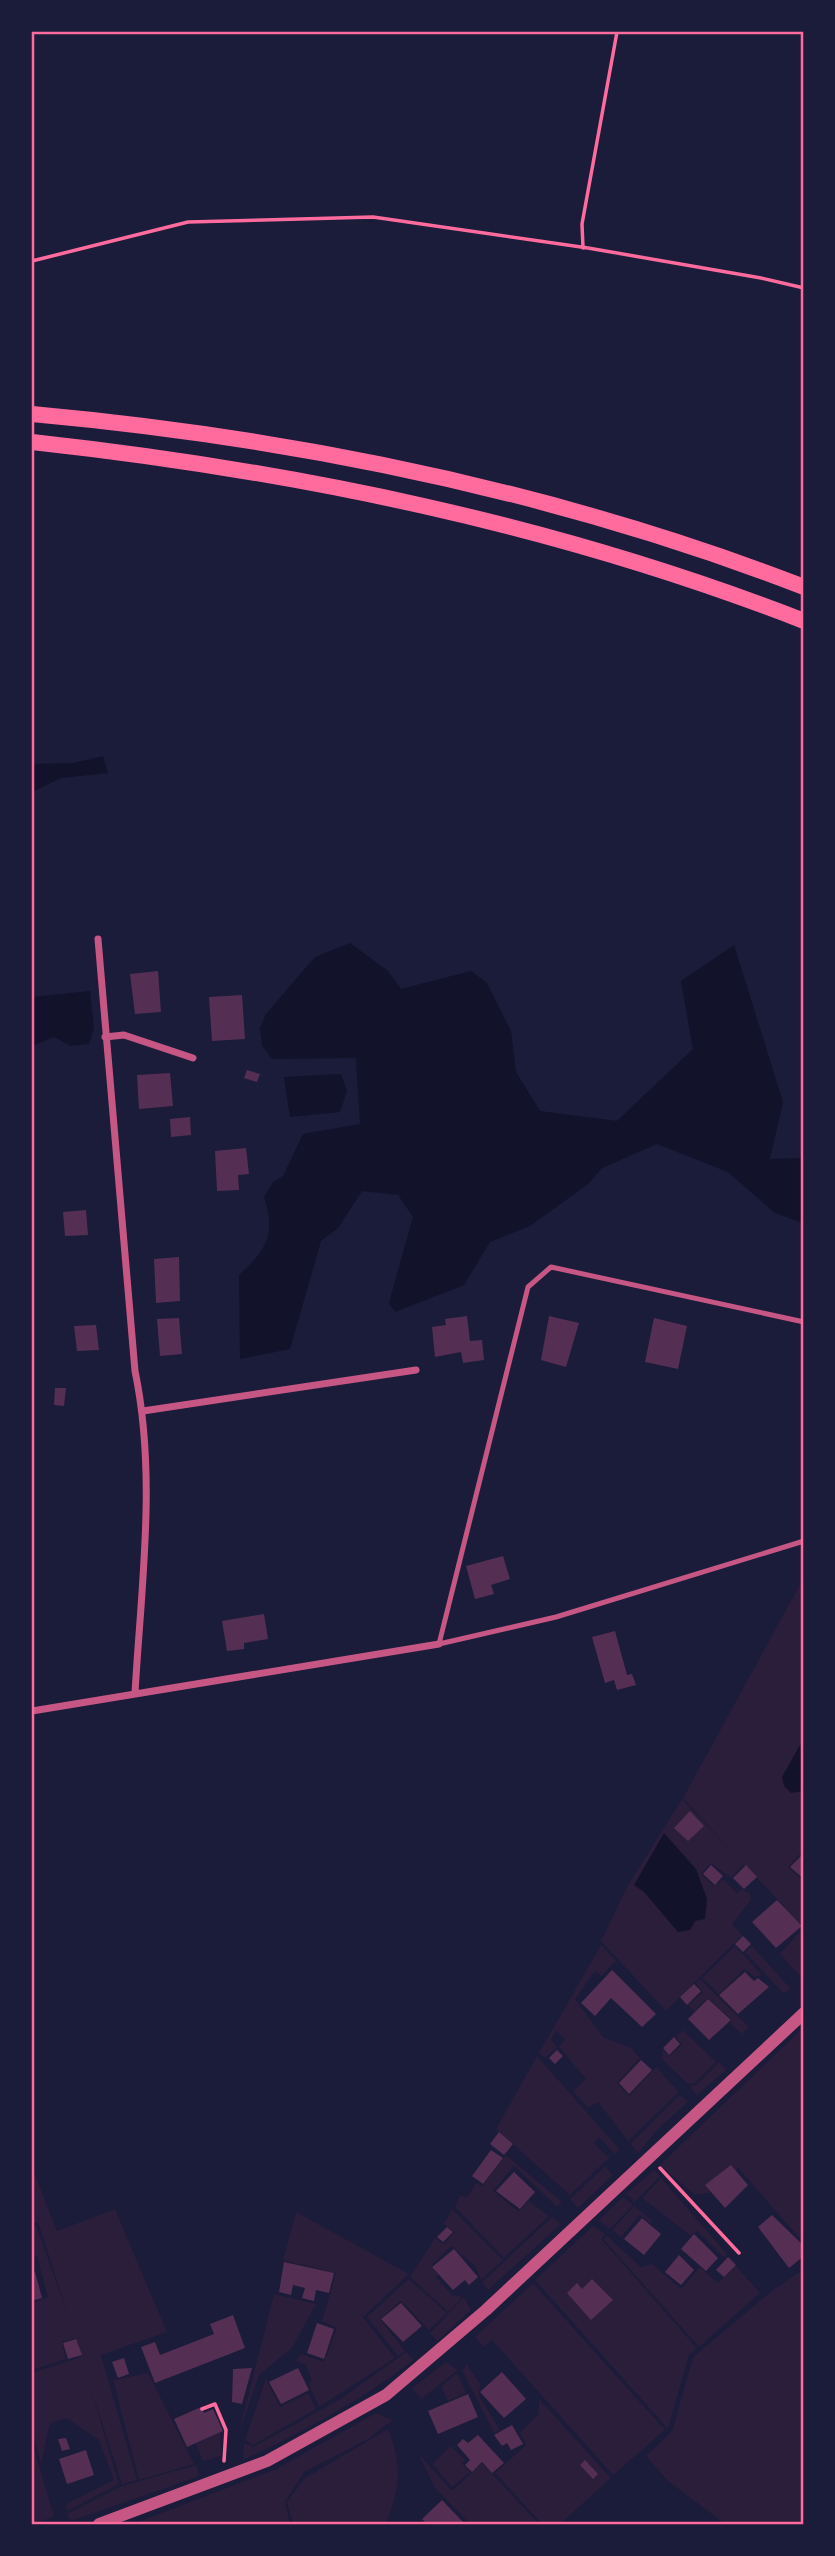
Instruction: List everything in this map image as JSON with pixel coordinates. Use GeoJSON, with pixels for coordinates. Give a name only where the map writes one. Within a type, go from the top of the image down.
{"type":"FeatureCollection","features":[{"type":"Feature","properties":{"kind":"main road"},"geometry":{"type":"LineString","coordinates":[[32,414],[192,430],[395,466],[593,516],[689,545],[803,587]]}},
{"type":"Feature","properties":{"kind":"main road"},"geometry":{"type":"LineString","coordinates":[[32,442],[251,470],[491,520],[681,576],[803,621]]}},
{"type":"Feature","properties":{"kind":"street"},"geometry":{"type":"LineString","coordinates":[[98,940],[135,1371],[143,1410],[146,1500],[135,1693]]}},
{"type":"Feature","properties":{"kind":"street"},"geometry":{"type":"LineString","coordinates":[[105,1037],[124,1035],[193,1058]]}},
{"type":"Feature","properties":{"kind":"street"},"geometry":{"type":"LineString","coordinates":[[143,1410],[416,1370]]}},
{"type":"Feature","properties":{"kind":"street"},"geometry":{"type":"LineString","coordinates":[[32,1710],[439,1644]]}},
{"type":"Feature","properties":{"kind":"street"},"geometry":{"type":"LineString","coordinates":[[99,2525],[267,2461],[386,2395],[486,2310],[651,2159],[803,2013]]}},
{"type":"Feature","properties":{"kind":"lane"},"geometry":{"type":"LineString","coordinates":[[803,1322],[551,1266],[528,1287],[439,1644],[556,1617],[803,1541]]}},
{"type":"Feature","properties":{"kind":"path"},"geometry":{"type":"LineString","coordinates":[[583,248],[582,224],[617,32]]}},
{"type":"Feature","properties":{"kind":"path"},"geometry":{"type":"LineString","coordinates":[[32,261],[188,222],[373,217],[583,248],[761,278],[803,288]]}},
{"type":"Feature","properties":{"kind":"path"},"geometry":{"type":"LineString","coordinates":[[651,2159],[740,2253]]}},
{"type":"Feature","properties":{"kind":"path"},"geometry":{"type":"LineString","coordinates":[[202,2410],[215,2404],[226,2430],[223,2471]]}},
{"type":"Feature","properties":{"kind":"shaded area"},"geometry":{"type":"Polygon","coordinates":[[[103,756],[108,773],[61,778],[32,792],[32,764],[74,763],[103,756]]]}},
{"type":"Feature","properties":{"kind":"shaded area"},"geometry":{"type":"Polygon","coordinates":[[[350,943],[388,971],[401,989],[471,971],[487,983],[511,1031],[516,1072],[540,1111],[617,1121],[693,1049],[681,981],[734,945],[783,1102],[770,1159],[803,1158],[803,1223],[775,1213],[728,1172],[657,1144],[602,1168],[588,1184],[530,1226],[490,1242],[464,1285],[395,1312],[389,1303],[413,1217],[398,1195],[362,1191],[338,1228],[321,1241],[290,1349],[240,1359],[239,1275],[267,1240],[269,1221],[264,1197],[273,1182],[283,1176],[303,1134],[360,1124],[356,1058],[272,1059],[262,1045],[260,1028],[266,1014],[315,957],[350,943]]]}},
{"type":"Feature","properties":{"kind":"shaded area"},"geometry":{"type":"Polygon","coordinates":[[[90,991],[94,1028],[89,1044],[71,1046],[54,1037],[32,1046],[32,997],[90,991]]]}},
{"type":"Feature","properties":{"kind":"shaded area"},"geometry":{"type":"Polygon","coordinates":[[[341,1074],[347,1091],[340,1112],[290,1117],[284,1077],[341,1074]]]}},
{"type":"Feature","properties":{"kind":"shaded area"},"geometry":{"type":"Polygon","coordinates":[[[803,1579],[804,1850],[788,1867],[803,1881],[803,1927],[744,1864],[731,1878],[711,1863],[701,1874],[714,1886],[723,1879],[737,1893],[742,1889],[750,1894],[751,1900],[732,1924],[742,1935],[666,2011],[601,1941],[627,1887],[682,1799],[738,1858],[683,1798],[803,1579]]]}},
{"type":"Feature","properties":{"kind":"shaded area"},"geometry":{"type":"Polygon","coordinates":[[[800,1745],[803,1745],[803,1791],[791,1793],[784,1786],[782,1777],[800,1745]]]}},
{"type":"Feature","properties":{"kind":"shaded area"},"geometry":{"type":"Polygon","coordinates":[[[664,1833],[696,1869],[707,1899],[705,1919],[695,1921],[690,1930],[678,1932],[644,1892],[634,1885],[664,1833]]]}},
{"type":"Feature","properties":{"kind":"shaded area"},"geometry":{"type":"Polygon","coordinates":[[[803,1928],[804,1975],[801,1977],[780,1954],[803,1928]]]}},
{"type":"Feature","properties":{"kind":"shaded area"},"geometry":{"type":"Polygon","coordinates":[[[601,1945],[616,1961],[601,1976],[595,1971],[575,1999],[603,2037],[631,2048],[640,2058],[617,2083],[629,2096],[656,2067],[679,2092],[628,2141],[598,2102],[588,2108],[573,2091],[586,2079],[559,2047],[565,2039],[556,2031],[551,2040],[557,2047],[545,2058],[539,2053],[601,1945]]]}},
{"type":"Feature","properties":{"kind":"shaded area"},"geometry":{"type":"Polygon","coordinates":[[[735,1946],[762,1975],[755,1977],[744,1969],[719,1994],[702,1978],[735,1946]]]}},
{"type":"Feature","properties":{"kind":"shaded area"},"geometry":{"type":"Polygon","coordinates":[[[752,1946],[790,1988],[784,1994],[745,1952],[752,1946]]]}},
{"type":"Feature","properties":{"kind":"shaded area"},"geometry":{"type":"Polygon","coordinates":[[[700,1979],[749,2027],[742,2034],[730,2023],[732,2020],[708,1998],[694,2011],[688,2005],[703,1992],[696,1983],[700,1979]]]}},
{"type":"Feature","properties":{"kind":"shaded area"},"geometry":{"type":"Polygon","coordinates":[[[803,2028],[803,2242],[738,2168],[709,2193],[695,2195],[660,2165],[803,2028]]]}},
{"type":"Feature","properties":{"kind":"shaded area"},"geometry":{"type":"Polygon","coordinates":[[[683,2030],[716,2062],[695,2083],[688,2084],[662,2059],[663,2050],[669,2056],[682,2045],[676,2037],[683,2030]]]}},
{"type":"Feature","properties":{"kind":"shaded area"},"geometry":{"type":"Polygon","coordinates":[[[537,2056],[620,2150],[615,2154],[599,2137],[594,2143],[609,2158],[570,2195],[496,2129],[537,2056]]]}},
{"type":"Feature","properties":{"kind":"shaded area"},"geometry":{"type":"Polygon","coordinates":[[[719,2062],[726,2070],[697,2095],[689,2086],[696,2085],[719,2062]]]}},
{"type":"Feature","properties":{"kind":"shaded area"},"geometry":{"type":"Polygon","coordinates":[[[680,2095],[688,2102],[659,2128],[638,2153],[630,2144],[680,2095]]]}},
{"type":"Feature","properties":{"kind":"shaded area"},"geometry":{"type":"Polygon","coordinates":[[[506,2155],[562,2202],[557,2207],[514,2166],[493,2191],[518,2211],[529,2201],[549,2216],[504,2258],[455,2207],[460,2195],[467,2197],[476,2183],[482,2186],[506,2155]]]}},
{"type":"Feature","properties":{"kind":"shaded area"},"geometry":{"type":"Polygon","coordinates":[[[605,2166],[613,2175],[578,2208],[570,2199],[605,2166]]]}},
{"type":"Feature","properties":{"kind":"shaded area"},"geometry":{"type":"Polygon","coordinates":[[[32,2167],[57,2231],[115,2209],[167,2332],[101,2355],[137,2480],[122,2484],[90,2386],[119,2484],[67,2511],[66,2504],[114,2480],[99,2440],[66,2418],[50,2423],[41,2463],[32,2431],[32,2373],[81,2357],[75,2338],[62,2342],[66,2359],[32,2370],[32,2303],[48,2297],[37,2256],[32,2257],[32,2227],[36,2225],[68,2315],[38,2222],[32,2224],[32,2167]]]}},
{"type":"Feature","properties":{"kind":"shaded area"},"geometry":{"type":"Polygon","coordinates":[[[654,2170],[660,2176],[635,2202],[626,2194],[654,2170]]]}},
{"type":"Feature","properties":{"kind":"shaded area"},"geometry":{"type":"Polygon","coordinates":[[[661,2178],[727,2254],[724,2257],[697,2231],[691,2236],[642,2198],[661,2178]]]}},
{"type":"Feature","properties":{"kind":"shaded area"},"geometry":{"type":"Polygon","coordinates":[[[623,2197],[633,2205],[610,2229],[599,2220],[623,2197]]]}},
{"type":"Feature","properties":{"kind":"shaded area"},"geometry":{"type":"Polygon","coordinates":[[[634,2206],[652,2220],[650,2223],[640,2215],[621,2237],[612,2230],[634,2206]]]}},
{"type":"Feature","properties":{"kind":"shaded area"},"geometry":{"type":"Polygon","coordinates":[[[452,2209],[503,2260],[481,2280],[475,2266],[451,2246],[431,2266],[438,2274],[436,2277],[453,2296],[459,2295],[462,2298],[448,2312],[410,2277],[435,2238],[444,2244],[454,2232],[444,2224],[452,2209]]]}},
{"type":"Feature","properties":{"kind":"shaded area"},"geometry":{"type":"Polygon","coordinates":[[[296,2212],[409,2274],[363,2317],[395,2358],[319,2407],[308,2383],[312,2380],[305,2364],[295,2361],[301,2354],[324,2362],[337,2328],[322,2321],[336,2273],[283,2260],[296,2212]]]}},
{"type":"Feature","properties":{"kind":"shaded area"},"geometry":{"type":"Polygon","coordinates":[[[552,2217],[561,2224],[488,2290],[482,2282],[552,2217]]]}},
{"type":"Feature","properties":{"kind":"shaded area"},"geometry":{"type":"Polygon","coordinates":[[[593,2226],[605,2234],[601,2239],[697,2348],[689,2355],[668,2429],[535,2280],[593,2226]]]}},
{"type":"Feature","properties":{"kind":"shaded area"},"geometry":{"type":"Polygon","coordinates":[[[607,2236],[641,2267],[652,2264],[681,2289],[700,2267],[718,2283],[736,2266],[760,2293],[699,2347],[603,2239],[607,2236]]]}},
{"type":"Feature","properties":{"kind":"shaded area"},"geometry":{"type":"Polygon","coordinates":[[[803,2270],[803,2524],[725,2524],[668,2481],[646,2456],[672,2431],[693,2357],[773,2290],[803,2270]]]}},
{"type":"Feature","properties":{"kind":"shaded area"},"geometry":{"type":"Polygon","coordinates":[[[409,2279],[447,2313],[429,2330],[401,2301],[380,2319],[405,2351],[398,2356],[367,2317],[409,2279]]]}},
{"type":"Feature","properties":{"kind":"shaded area"},"geometry":{"type":"Polygon","coordinates":[[[533,2283],[665,2430],[613,2475],[492,2340],[483,2347],[475,2337],[533,2283]]]}},
{"type":"Feature","properties":{"kind":"shaded area"},"geometry":{"type":"Polygon","coordinates":[[[274,2294],[316,2304],[292,2348],[259,2375],[238,2436],[274,2294]]]}},
{"type":"Feature","properties":{"kind":"shaded area"},"geometry":{"type":"Polygon","coordinates":[[[464,2297],[471,2310],[437,2341],[430,2333],[464,2297]]]}},
{"type":"Feature","properties":{"kind":"shaded area"},"geometry":{"type":"Polygon","coordinates":[[[406,2352],[414,2360],[373,2389],[309,2427],[243,2460],[244,2443],[253,2447],[339,2400],[406,2352]]]}},
{"type":"Feature","properties":{"kind":"shaded area"},"geometry":{"type":"Polygon","coordinates":[[[446,2362],[458,2370],[421,2399],[412,2388],[446,2362]]]}},
{"type":"Feature","properties":{"kind":"shaded area"},"geometry":{"type":"Polygon","coordinates":[[[467,2365],[480,2384],[479,2396],[500,2430],[494,2433],[462,2370],[467,2365]]]}},
{"type":"Feature","properties":{"kind":"shaded area"},"geometry":{"type":"Polygon","coordinates":[[[148,2373],[194,2464],[139,2480],[113,2380],[148,2373]]]}},
{"type":"Feature","properties":{"kind":"shaded area"},"geometry":{"type":"Polygon","coordinates":[[[457,2373],[466,2393],[448,2401],[441,2386],[457,2373]]]}},
{"type":"Feature","properties":{"kind":"shaded area"},"geometry":{"type":"Polygon","coordinates":[[[266,2379],[280,2407],[308,2393],[316,2409],[253,2445],[245,2440],[266,2379]]]}},
{"type":"Feature","properties":{"kind":"shaded area"},"geometry":{"type":"Polygon","coordinates":[[[539,2399],[611,2478],[560,2524],[542,2524],[495,2473],[526,2445],[520,2433],[539,2414],[539,2399]]]}},
{"type":"Feature","properties":{"kind":"shaded area"},"geometry":{"type":"Polygon","coordinates":[[[376,2413],[393,2420],[368,2439],[304,2472],[285,2502],[290,2524],[133,2524],[276,2469],[376,2413]]]}},
{"type":"Feature","properties":{"kind":"shaded area"},"geometry":{"type":"Polygon","coordinates":[[[388,2429],[396,2455],[398,2477],[386,2524],[293,2524],[287,2502],[305,2478],[388,2429]]]}},
{"type":"Feature","properties":{"kind":"shaded area"},"geometry":{"type":"Polygon","coordinates":[[[220,2432],[221,2456],[203,2461],[196,2444],[220,2432]]]}},
{"type":"Feature","properties":{"kind":"shaded area"},"geometry":{"type":"Polygon","coordinates":[[[32,2441],[54,2517],[32,2524],[34,2515],[32,2441]]]}},
{"type":"Feature","properties":{"kind":"shaded area"},"geometry":{"type":"Polygon","coordinates":[[[451,2446],[465,2460],[462,2464],[470,2472],[452,2487],[432,2464],[451,2446]]]}},
{"type":"Feature","properties":{"kind":"shaded area"},"geometry":{"type":"Polygon","coordinates":[[[418,2453],[452,2491],[482,2463],[539,2524],[470,2524],[435,2488],[418,2453]]]}},
{"type":"Feature","properties":{"kind":"shaded area"},"geometry":{"type":"Polygon","coordinates":[[[196,2465],[200,2476],[71,2521],[67,2514],[122,2486],[196,2465]]]}},
{"type":"Feature","properties":{"kind":"building"},"geometry":{"type":"Polygon","coordinates":[[[158,971],[161,1012],[135,1014],[130,974],[158,971]]]}},
{"type":"Feature","properties":{"kind":"building"},"geometry":{"type":"Polygon","coordinates":[[[242,995],[245,1039],[212,1041],[209,997],[242,995]]]}},
{"type":"Feature","properties":{"kind":"building"},"geometry":{"type":"Polygon","coordinates":[[[247,1070],[260,1074],[257,1082],[244,1078],[247,1070]]]}},
{"type":"Feature","properties":{"kind":"building"},"geometry":{"type":"Polygon","coordinates":[[[170,1073],[173,1106],[139,1109],[137,1075],[170,1073]]]}},
{"type":"Feature","properties":{"kind":"building"},"geometry":{"type":"Polygon","coordinates":[[[190,1117],[191,1135],[171,1137],[170,1119],[190,1117]]]}},
{"type":"Feature","properties":{"kind":"building"},"geometry":{"type":"Polygon","coordinates":[[[246,1148],[249,1174],[238,1175],[239,1190],[217,1191],[215,1151],[246,1148]]]}},
{"type":"Feature","properties":{"kind":"building"},"geometry":{"type":"Polygon","coordinates":[[[86,1210],[88,1235],[65,1236],[63,1212],[86,1210]]]}},
{"type":"Feature","properties":{"kind":"building"},"geometry":{"type":"Polygon","coordinates":[[[179,1257],[180,1301],[156,1303],[154,1259],[179,1257]]]}},
{"type":"Feature","properties":{"kind":"building"},"geometry":{"type":"Polygon","coordinates":[[[467,1316],[470,1341],[482,1340],[484,1360],[463,1363],[461,1352],[435,1357],[432,1327],[446,1325],[445,1319],[467,1316]]]}},
{"type":"Feature","properties":{"kind":"building"},"geometry":{"type":"Polygon","coordinates":[[[549,1316],[579,1323],[566,1367],[541,1360],[549,1316]]]}},
{"type":"Feature","properties":{"kind":"building"},"geometry":{"type":"Polygon","coordinates":[[[179,1318],[182,1354],[160,1356],[157,1319],[179,1318]]]}},
{"type":"Feature","properties":{"kind":"building"},"geometry":{"type":"Polygon","coordinates":[[[654,1318],[687,1326],[678,1369],[645,1362],[654,1318]]]}},
{"type":"Feature","properties":{"kind":"building"},"geometry":{"type":"Polygon","coordinates":[[[96,1325],[99,1350],[77,1351],[74,1326],[96,1325]]]}},
{"type":"Feature","properties":{"kind":"building"},"geometry":{"type":"Polygon","coordinates":[[[55,1388],[66,1388],[64,1406],[54,1405],[55,1388]]]}},
{"type":"Feature","properties":{"kind":"building"},"geometry":{"type":"Polygon","coordinates":[[[503,1556],[510,1579],[491,1585],[494,1594],[475,1599],[466,1566],[503,1556]]]}},
{"type":"Feature","properties":{"kind":"building"},"geometry":{"type":"Polygon","coordinates":[[[264,1614],[268,1639],[244,1643],[244,1649],[227,1651],[222,1621],[264,1614]]]}},
{"type":"Feature","properties":{"kind":"building"},"geometry":{"type":"Polygon","coordinates":[[[615,1631],[627,1675],[632,1674],[636,1685],[617,1690],[614,1680],[605,1683],[592,1637],[615,1631]]]}},
{"type":"Feature","properties":{"kind":"building"},"geometry":{"type":"Polygon","coordinates":[[[690,1811],[704,1826],[688,1841],[674,1828],[690,1811]]]}},
{"type":"Feature","properties":{"kind":"building"},"geometry":{"type":"Polygon","coordinates":[[[804,1853],[804,1879],[790,1867],[804,1853]]]}},
{"type":"Feature","properties":{"kind":"building"},"geometry":{"type":"Polygon","coordinates":[[[711,1865],[723,1876],[715,1885],[703,1874],[711,1865]]]}},
{"type":"Feature","properties":{"kind":"building"},"geometry":{"type":"Polygon","coordinates":[[[746,1865],[757,1877],[744,1889],[733,1878],[746,1865]]]}},
{"type":"Feature","properties":{"kind":"building"},"geometry":{"type":"Polygon","coordinates":[[[777,1900],[802,1926],[776,1948],[752,1922],[777,1900]]]}},
{"type":"Feature","properties":{"kind":"building"},"geometry":{"type":"Polygon","coordinates":[[[743,1936],[751,1944],[743,1952],[735,1944],[743,1936]]]}},
{"type":"Feature","properties":{"kind":"building"},"geometry":{"type":"Polygon","coordinates":[[[612,1970],[656,2014],[642,2027],[611,1998],[595,2016],[581,2003],[612,1970]]]}},
{"type":"Feature","properties":{"kind":"building"},"geometry":{"type":"Polygon","coordinates":[[[745,1972],[754,1981],[758,1978],[769,1987],[738,2014],[719,1995],[745,1972]]]}},
{"type":"Feature","properties":{"kind":"building"},"geometry":{"type":"Polygon","coordinates":[[[694,1984],[701,1991],[687,2005],[680,1997],[694,1984]]]}},
{"type":"Feature","properties":{"kind":"building"},"geometry":{"type":"Polygon","coordinates":[[[708,1999],[731,2020],[709,2040],[688,2019],[708,1999]]]}},
{"type":"Feature","properties":{"kind":"building"},"geometry":{"type":"Polygon","coordinates":[[[674,2037],[680,2044],[669,2055],[663,2048],[674,2037]]]}},
{"type":"Feature","properties":{"kind":"building"},"geometry":{"type":"Polygon","coordinates":[[[557,2050],[563,2056],[555,2064],[549,2058],[557,2050]]]}},
{"type":"Feature","properties":{"kind":"building"},"geometry":{"type":"Polygon","coordinates":[[[641,2060],[652,2070],[629,2094],[619,2083],[641,2060]]]}},
{"type":"Feature","properties":{"kind":"building"},"geometry":{"type":"Polygon","coordinates":[[[499,2132],[513,2144],[504,2155],[490,2144],[499,2132]]]}},
{"type":"Feature","properties":{"kind":"building"},"geometry":{"type":"Polygon","coordinates":[[[491,2150],[503,2158],[483,2184],[472,2176],[491,2150]]]}},
{"type":"Feature","properties":{"kind":"building"},"geometry":{"type":"Polygon","coordinates":[[[731,2165],[748,2185],[725,2208],[705,2185],[731,2165]]]}},
{"type":"Feature","properties":{"kind":"building"},"geometry":{"type":"Polygon","coordinates":[[[514,2172],[535,2192],[520,2209],[496,2191],[514,2172]]]}},
{"type":"Feature","properties":{"kind":"building"},"geometry":{"type":"Polygon","coordinates":[[[772,2215],[804,2246],[804,2256],[789,2268],[758,2227],[772,2215]]]}},
{"type":"Feature","properties":{"kind":"building"},"geometry":{"type":"Polygon","coordinates":[[[642,2218],[661,2234],[644,2255],[624,2239],[642,2218]]]}},
{"type":"Feature","properties":{"kind":"building"},"geometry":{"type":"Polygon","coordinates":[[[447,2227],[453,2232],[443,2242],[437,2237],[447,2227]]]}},
{"type":"Feature","properties":{"kind":"building"},"geometry":{"type":"Polygon","coordinates":[[[694,2234],[718,2258],[706,2271],[681,2249],[694,2234]]]}},
{"type":"Feature","properties":{"kind":"building"},"geometry":{"type":"Polygon","coordinates":[[[454,2249],[478,2277],[469,2285],[465,2280],[453,2290],[432,2267],[454,2249]]]}},
{"type":"Feature","properties":{"kind":"building"},"geometry":{"type":"Polygon","coordinates":[[[679,2255],[694,2270],[681,2285],[665,2272],[679,2255]]]}},
{"type":"Feature","properties":{"kind":"building"},"geometry":{"type":"Polygon","coordinates":[[[728,2257],[736,2265],[724,2277],[716,2270],[728,2257]]]}},
{"type":"Feature","properties":{"kind":"building"},"geometry":{"type":"Polygon","coordinates":[[[284,2262],[334,2273],[329,2293],[316,2290],[314,2301],[302,2298],[305,2288],[293,2285],[291,2295],[279,2292],[284,2262]]]}},
{"type":"Feature","properties":{"kind":"building"},"geometry":{"type":"Polygon","coordinates":[[[35,2272],[42,2298],[32,2301],[32,2273],[35,2272]]]}},
{"type":"Feature","properties":{"kind":"building"},"geometry":{"type":"Polygon","coordinates":[[[592,2279],[613,2300],[591,2320],[567,2293],[577,2283],[582,2289],[592,2279]]]}},
{"type":"Feature","properties":{"kind":"building"},"geometry":{"type":"Polygon","coordinates":[[[401,2303],[422,2326],[403,2342],[381,2319],[401,2303]]]}},
{"type":"Feature","properties":{"kind":"building"},"geometry":{"type":"Polygon","coordinates":[[[233,2315],[245,2348],[155,2383],[141,2347],[155,2342],[160,2355],[214,2334],[210,2324],[233,2315]]]}},
{"type":"Feature","properties":{"kind":"building"},"geometry":{"type":"Polygon","coordinates":[[[317,2323],[334,2329],[324,2359],[307,2353],[317,2323]]]}},
{"type":"Feature","properties":{"kind":"building"},"geometry":{"type":"Polygon","coordinates":[[[76,2339],[82,2355],[68,2359],[63,2343],[76,2339]]]}},
{"type":"Feature","properties":{"kind":"building"},"geometry":{"type":"Polygon","coordinates":[[[124,2358],[129,2374],[118,2378],[112,2362],[124,2358]]]}},
{"type":"Feature","properties":{"kind":"building"},"geometry":{"type":"Polygon","coordinates":[[[252,2368],[242,2404],[232,2402],[233,2369],[252,2368]]]}},
{"type":"Feature","properties":{"kind":"building"},"geometry":{"type":"Polygon","coordinates":[[[298,2368],[309,2390],[281,2404],[269,2382],[298,2368]]]}},
{"type":"Feature","properties":{"kind":"building"},"geometry":{"type":"Polygon","coordinates":[[[502,2372],[526,2399],[504,2418],[480,2392],[502,2372]]]}},
{"type":"Feature","properties":{"kind":"building"},"geometry":{"type":"Polygon","coordinates":[[[468,2394],[478,2417],[438,2434],[428,2411],[468,2394]]]}},
{"type":"Feature","properties":{"kind":"building"},"geometry":{"type":"Polygon","coordinates":[[[201,2407],[204,2413],[213,2409],[223,2431],[187,2447],[174,2419],[201,2407]]]}},
{"type":"Feature","properties":{"kind":"building"},"geometry":{"type":"Polygon","coordinates":[[[512,2425],[523,2444],[511,2450],[507,2443],[502,2446],[494,2435],[512,2425]]]}},
{"type":"Feature","properties":{"kind":"building"},"geometry":{"type":"Polygon","coordinates":[[[478,2435],[504,2463],[492,2473],[482,2462],[472,2472],[465,2465],[470,2460],[457,2445],[463,2439],[468,2443],[478,2435]]]}},
{"type":"Feature","properties":{"kind":"building"},"geometry":{"type":"Polygon","coordinates":[[[66,2438],[70,2449],[62,2451],[58,2439],[66,2438]]]}},
{"type":"Feature","properties":{"kind":"building"},"geometry":{"type":"Polygon","coordinates":[[[86,2450],[94,2475],[67,2484],[59,2459],[86,2450]]]}},
{"type":"Feature","properties":{"kind":"building"},"geometry":{"type":"Polygon","coordinates":[[[585,2460],[598,2474],[593,2479],[580,2465],[585,2460]]]}},
{"type":"Feature","properties":{"kind":"building"},"geometry":{"type":"Polygon","coordinates":[[[442,2500],[463,2522],[427,2524],[422,2519],[442,2500]]]}}]}
